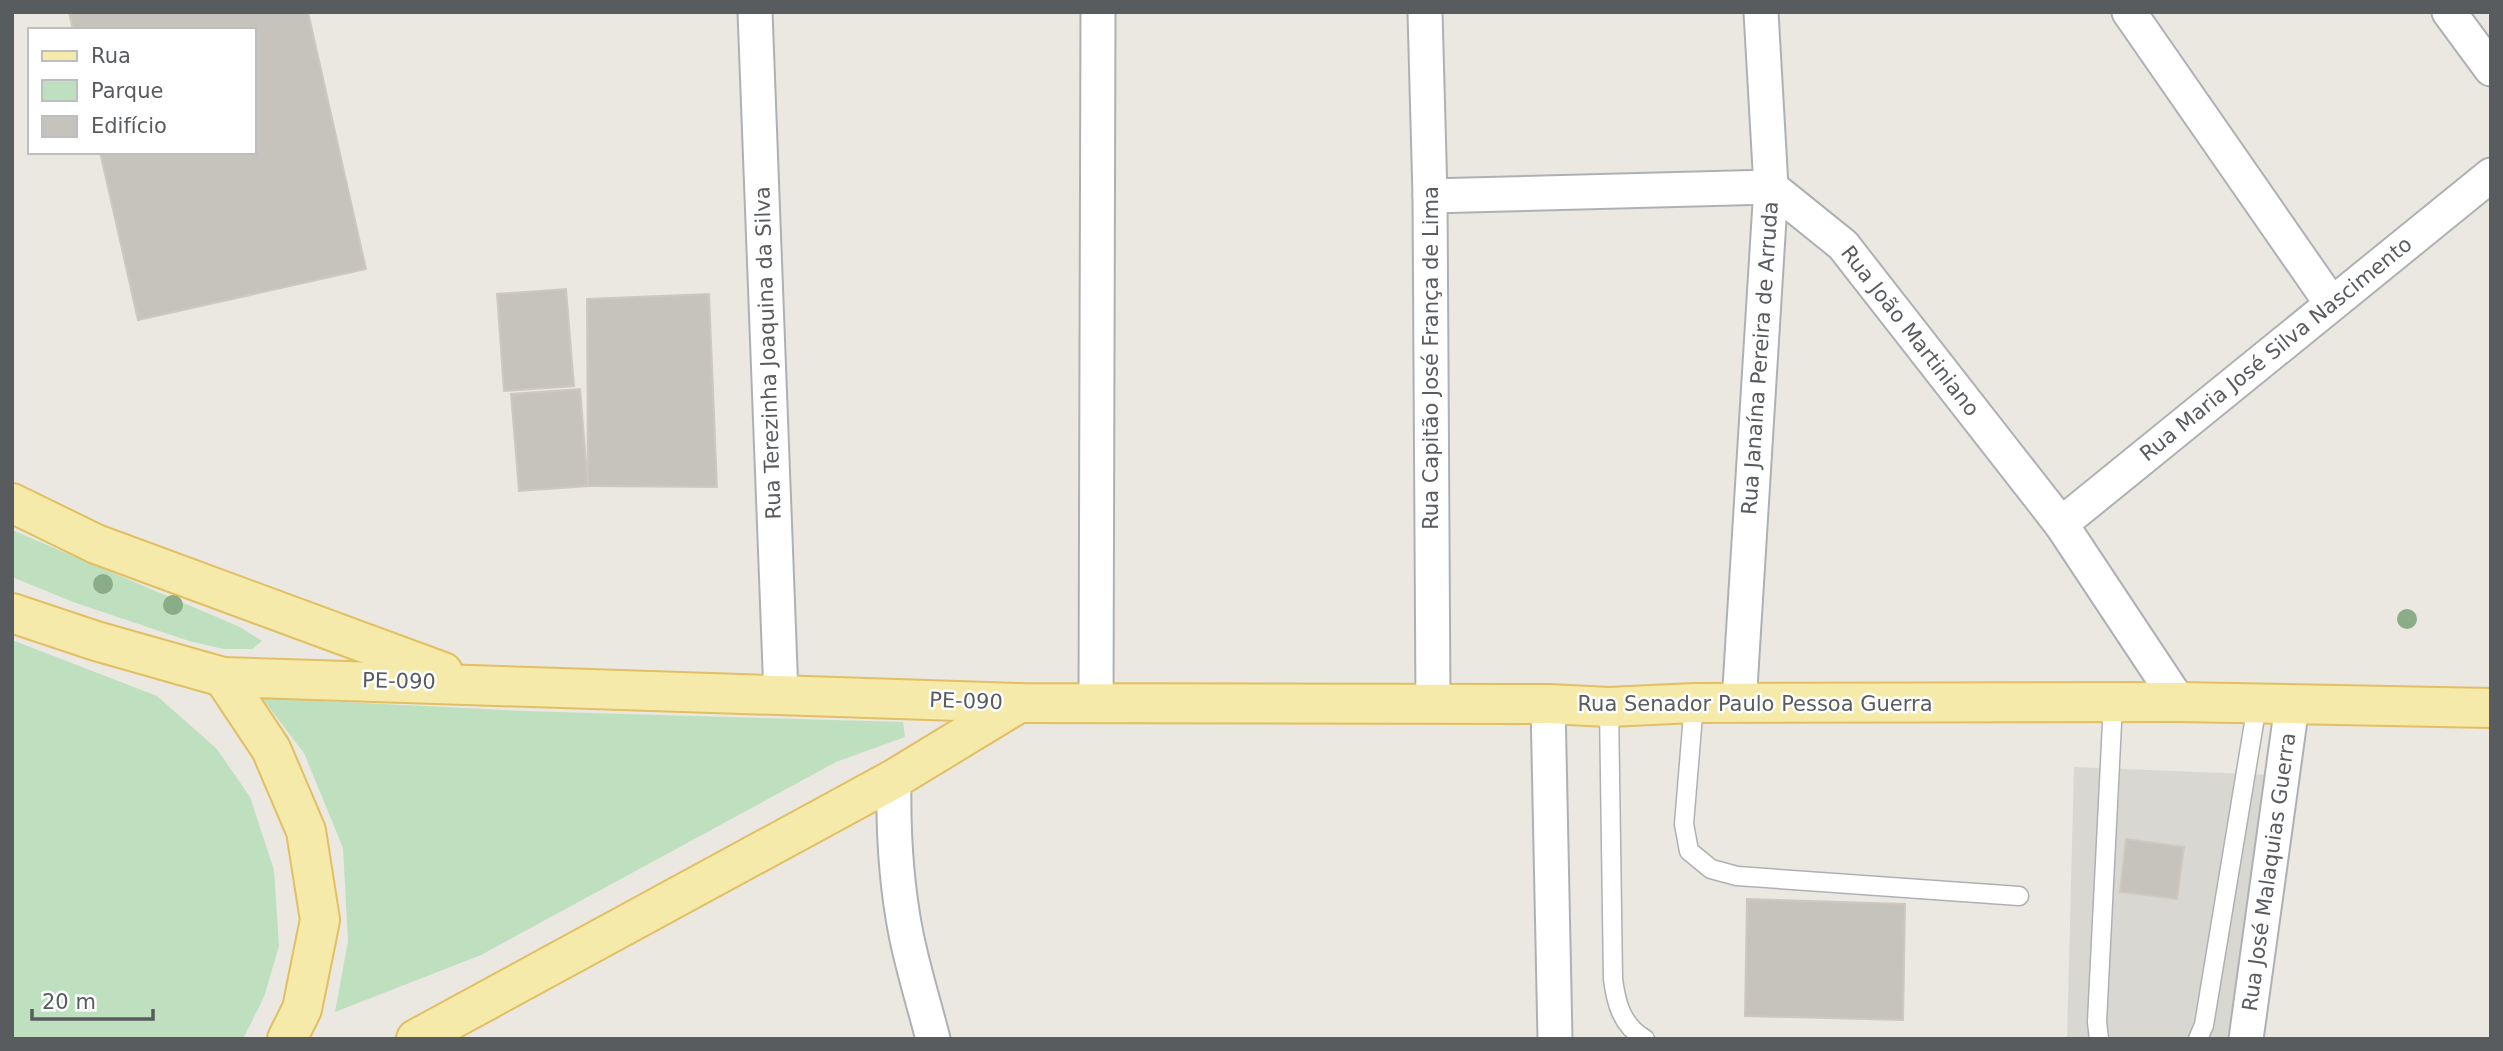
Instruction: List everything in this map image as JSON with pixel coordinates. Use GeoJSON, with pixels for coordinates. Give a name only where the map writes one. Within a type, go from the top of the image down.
{"type":"FeatureCollection","features":[{"type":"Feature","properties":{"kind":"main road","name":"PE-090"},"geometry":{"type":"LineString","coordinates":[[12,503],[96,544],[471,683]]}},
{"type":"Feature","properties":{"kind":"main road","name":"PE-090"},"geometry":{"type":"LineString","coordinates":[[12,613],[96,641],[223,677],[1019,703]]}},
{"type":"Feature","properties":{"kind":"main road"},"geometry":{"type":"LineString","coordinates":[[223,677],[271,749],[306,831],[320,920],[302,1009],[287,1039]]}},
{"type":"Feature","properties":{"kind":"main road","name":"Rua Senador Paulo Pessoa Guerra"},"geometry":{"type":"LineString","coordinates":[[1019,703],[1548,704],[1609,707],[1694,704],[2179,702],[2491,708]]}},
{"type":"Feature","properties":{"kind":"main road","name":"PE-090"},"geometry":{"type":"LineString","coordinates":[[416,1039],[894,779],[1019,703]]}},
{"type":"Feature","properties":{"kind":"street","name":"Rua Terezinha Joaquina da Silva"},"geometry":{"type":"LineString","coordinates":[[755,12],[781,695]]}},
{"type":"Feature","properties":{"kind":"street"},"geometry":{"type":"LineString","coordinates":[[1096,703],[1098,12]]}},
{"type":"Feature","properties":{"kind":"street","name":"Rua Capitão José França de Lima"},"geometry":{"type":"LineString","coordinates":[[1425,12],[1430,196],[1433,704]]}},
{"type":"Feature","properties":{"kind":"street","name":"Rua Janaína Pereira de Arruda"},"geometry":{"type":"LineString","coordinates":[[1739,704],[1771,187],[1761,12]]}},
{"type":"Feature","properties":{"kind":"street"},"geometry":{"type":"LineString","coordinates":[[2129,12],[2332,303]]}},
{"type":"Feature","properties":{"kind":"street"},"geometry":{"type":"LineString","coordinates":[[2449,12],[2491,69]]}},
{"type":"Feature","properties":{"kind":"street","name":"Rua Maria José Silva Nascimento"},"geometry":{"type":"LineString","coordinates":[[2062,524],[2491,175]]}},
{"type":"Feature","properties":{"kind":"street"},"geometry":{"type":"LineString","coordinates":[[1430,196],[1771,187]]}},
{"type":"Feature","properties":{"kind":"street","name":"Rua João Martiniano"},"geometry":{"type":"LineString","coordinates":[[1771,187],[1843,245],[2062,524],[2179,702]]}},
{"type":"Feature","properties":{"kind":"street"},"geometry":{"type":"LineString","coordinates":[[1548,704],[1555,1039]]}},
{"type":"Feature","properties":{"kind":"street","name":"Rua José Malaquias Guerra"},"geometry":{"type":"LineString","coordinates":[[2246,1039],[2275,705]]}},
{"type":"Feature","properties":{"kind":"street"},"geometry":{"type":"LineString","coordinates":[[894,779],[893,829],[897,879],[906,935],[933,1039]]}},
{"type":"Feature","properties":{"kind":"lane"},"geometry":{"type":"LineString","coordinates":[[2099,1039],[2096,1022],[2113,703]]}},
{"type":"Feature","properties":{"kind":"lane"},"geometry":{"type":"LineString","coordinates":[[1694,704],[1684,824],[1689,851],[1711,869],[1737,876],[2019,896]]}},
{"type":"Feature","properties":{"kind":"lane"},"geometry":{"type":"LineString","coordinates":[[2198,1039],[2204,1025],[2275,705]]}},
{"type":"Feature","properties":{"kind":"lane"},"geometry":{"type":"LineString","coordinates":[[1609,707],[1613,979],[1616,1006],[1635,1034],[1645,1039]]}},
{"type":"Feature","properties":{"kind":"shaded area"},"geometry":{"type":"Polygon","coordinates":[[[2074,767],[2273,775],[2234,1039],[2067,1039],[2074,767]]]}},
{"type":"Feature","properties":{"kind":"green space"},"geometry":{"type":"Polygon","coordinates":[[[12,530],[240,627],[262,641],[252,649],[223,649],[189,641],[73,602],[12,577],[12,530]]]}},
{"type":"Feature","properties":{"kind":"green space"},"geometry":{"type":"Polygon","coordinates":[[[12,640],[157,696],[217,749],[250,797],[274,870],[279,946],[264,997],[243,1039],[12,1039],[12,640]]]}},
{"type":"Feature","properties":{"kind":"green space"},"geometry":{"type":"Polygon","coordinates":[[[262,698],[524,711],[903,722],[905,737],[836,762],[481,955],[335,1012],[348,941],[343,848],[304,753],[262,698]]]}},
{"type":"Feature","properties":{"kind":"building"},"geometry":{"type":"Polygon","coordinates":[[[69,12],[308,12],[366,269],[138,320],[100,154],[256,154],[256,28],[73,28],[69,12]]]}},
{"type":"Feature","properties":{"kind":"building"},"geometry":{"type":"Polygon","coordinates":[[[566,289],[574,386],[504,391],[497,294],[566,289]]]}},
{"type":"Feature","properties":{"kind":"building"},"geometry":{"type":"Polygon","coordinates":[[[709,294],[717,487],[588,486],[587,299],[709,294]]]}},
{"type":"Feature","properties":{"kind":"building"},"geometry":{"type":"Polygon","coordinates":[[[580,389],[588,486],[519,491],[511,394],[580,389]]]}},
{"type":"Feature","properties":{"kind":"building"},"geometry":{"type":"Polygon","coordinates":[[[2126,839],[2184,847],[2177,899],[2120,892],[2126,839]]]}},
{"type":"Feature","properties":{"kind":"building"},"geometry":{"type":"Polygon","coordinates":[[[1747,899],[1905,904],[1903,1020],[1745,1016],[1747,899]]]}}]}
